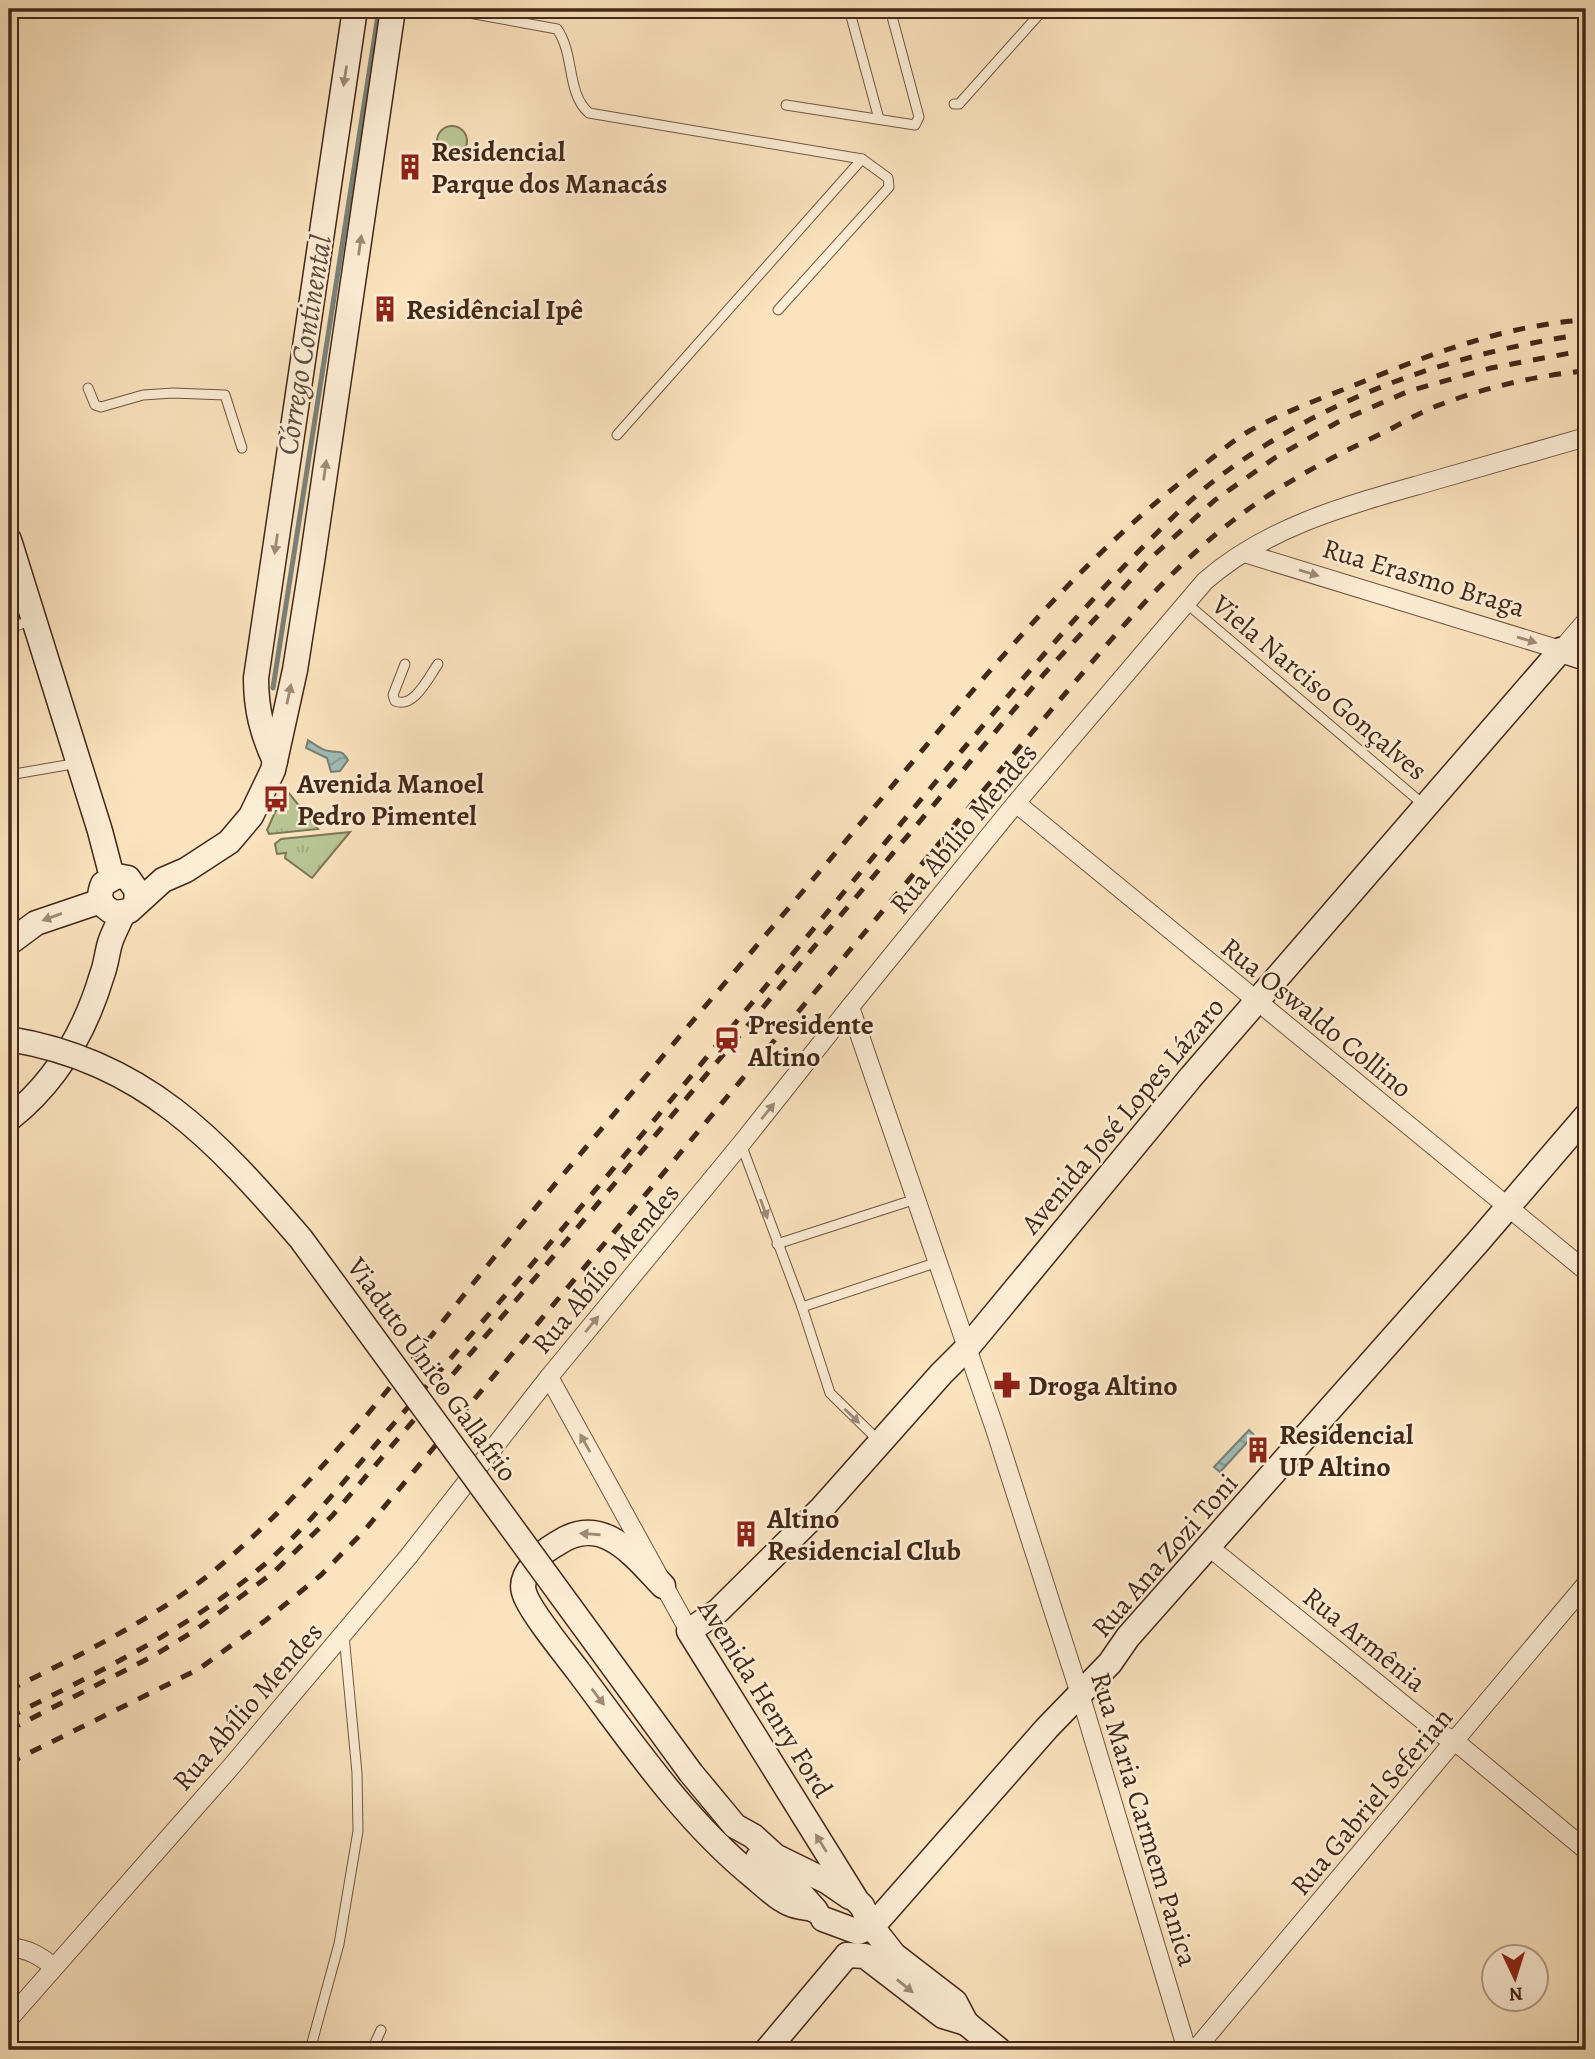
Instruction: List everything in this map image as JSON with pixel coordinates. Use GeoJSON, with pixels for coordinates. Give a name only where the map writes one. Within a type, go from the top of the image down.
{"type":"FeatureCollection","features":[{"type":"Feature","properties":{"kind":"main road"},"geometry":{"type":"LineString","coordinates":[[275,761],[257,712],[257,678],[355,9]]}},
{"type":"Feature","properties":{"kind":"main road"},"geometry":{"type":"LineString","coordinates":[[9,943],[36,923],[119,897],[186,870],[229,842],[251,816],[275,761],[295,670],[312,562],[393,9]]}},
{"type":"Feature","properties":{"kind":"main road"},"geometry":{"type":"LineString","coordinates":[[9,541],[119,897],[103,974],[85,1023],[64,1063],[44,1087],[9,1119]]}},
{"type":"Feature","properties":{"kind":"main road","name":"Rua Erasmo Braga"},"geometry":{"type":"LineString","coordinates":[[1561,650],[1586,658]]}},
{"type":"Feature","properties":{"kind":"main road","name":"Avenida José Lopes Lázaro"},"geometry":{"type":"LineString","coordinates":[[689,1631],[718,1611],[822,1508],[967,1348],[1191,1077],[1561,650]]}},
{"type":"Feature","properties":{"kind":"main road"},"geometry":{"type":"LineString","coordinates":[[257,712],[282,728]]}},
{"type":"Feature","properties":{"kind":"main road","name":"Viaduto Único Gallafrio"},"geometry":{"type":"LineString","coordinates":[[9,1039],[38,1043],[76,1056],[140,1085],[215,1142],[254,1183],[301,1238],[691,1773],[735,1826],[741,1843],[772,1871],[793,1885],[819,1914],[846,1955]]}},
{"type":"Feature","properties":{"kind":"main road","name":"Rua Ana Zozi Toni"},"geometry":{"type":"LineString","coordinates":[[864,1911],[891,1903],[1110,1662],[1128,1637],[1510,1207],[1586,1116]]}},
{"type":"Feature","properties":{"kind":"main road"},"geometry":{"type":"LineString","coordinates":[[663,1586],[629,1551],[613,1539],[598,1534],[581,1533],[571,1535],[541,1554],[525,1576],[524,1592],[648,1765],[733,1860],[793,1905],[858,1932],[864,1911]]}},
{"type":"Feature","properties":{"kind":"main road","name":"Avenida Henry Ford"},"geometry":{"type":"LineString","coordinates":[[689,1631],[894,1955],[955,2003],[966,2024]]}},
{"type":"Feature","properties":{"kind":"main road","name":"Viaduto Único Gallafrio"},"geometry":{"type":"LineString","coordinates":[[735,1826],[753,1836],[775,1856],[828,1882],[864,1911]]}},
{"type":"Feature","properties":{"kind":"main road"},"geometry":{"type":"LineString","coordinates":[[767,2050],[846,1955]]}},
{"type":"Feature","properties":{"kind":"main road","name":"Avenida Henry Ford"},"geometry":{"type":"LineString","coordinates":[[846,1955],[865,1956],[943,2016],[966,2024],[999,2050]]}},
{"type":"Feature","properties":{"kind":"street","name":"Rua Abílio Mendes"},"geometry":{"type":"LineString","coordinates":[[9,2019],[230,1769],[344,1633],[1016,803],[1185,602],[1221,567],[1276,533],[1335,509],[1586,437]]}},
{"type":"Feature","properties":{"kind":"street","name":"Rua Erasmo Braga"},"geometry":{"type":"LineString","coordinates":[[1244,553],[1561,650]]}},
{"type":"Feature","properties":{"kind":"street","name":"Avenida José Lopes Lázaro"},"geometry":{"type":"LineString","coordinates":[[1561,650],[1586,621]]}},
{"type":"Feature","properties":{"kind":"street","name":"Rua Oswaldo Collino"},"geometry":{"type":"LineString","coordinates":[[1016,803],[1586,1270]]}},
{"type":"Feature","properties":{"kind":"street","name":"Rua Maria Carmem Panica"},"geometry":{"type":"LineString","coordinates":[[850,1007],[967,1348],[1080,1694],[1187,2050]]}},
{"type":"Feature","properties":{"kind":"street","name":"Avenida Henry Ford"},"geometry":{"type":"LineString","coordinates":[[549,1377],[689,1631]]}},
{"type":"Feature","properties":{"kind":"street","name":"Rua Armênia"},"geometry":{"type":"LineString","coordinates":[[1209,1547],[1436,1731],[1456,1742],[1586,1850]]}},
{"type":"Feature","properties":{"kind":"street","name":"Rua Gabriel Seferian"},"geometry":{"type":"LineString","coordinates":[[1195,2050],[1586,1584]]}},
{"type":"Feature","properties":{"kind":"street"},"geometry":{"type":"LineString","coordinates":[[12,1951],[40,1955],[54,1967]]}},
{"type":"Feature","properties":{"kind":"lane"},"geometry":{"type":"LineString","coordinates":[[447,9],[557,29],[565,39],[579,104],[589,113],[862,159],[888,178],[888,187],[779,310]]}},
{"type":"Feature","properties":{"kind":"lane"},"geometry":{"type":"LineString","coordinates":[[849,9],[879,119]]}},
{"type":"Feature","properties":{"kind":"lane"},"geometry":{"type":"LineString","coordinates":[[786,105],[912,126],[919,120],[890,9]]}},
{"type":"Feature","properties":{"kind":"lane"},"geometry":{"type":"LineString","coordinates":[[954,104],[959,104],[1044,9]]}},
{"type":"Feature","properties":{"kind":"lane"},"geometry":{"type":"LineString","coordinates":[[617,435],[862,159]]}},
{"type":"Feature","properties":{"kind":"lane"},"geometry":{"type":"LineString","coordinates":[[88,388],[95,405],[101,407],[143,395],[225,395],[242,448]]}},
{"type":"Feature","properties":{"kind":"lane","name":"Viela Narciso Gonçalves"},"geometry":{"type":"LineString","coordinates":[[1185,602],[1425,806]]}},
{"type":"Feature","properties":{"kind":"lane"},"geometry":{"type":"LineString","coordinates":[[9,629],[34,619]]}},
{"type":"Feature","properties":{"kind":"lane"},"geometry":{"type":"LineString","coordinates":[[405,664],[393,695],[399,704],[408,702],[416,695],[438,664]]}},
{"type":"Feature","properties":{"kind":"lane"},"geometry":{"type":"LineString","coordinates":[[9,775],[79,762]]}},
{"type":"Feature","properties":{"kind":"lane"},"geometry":{"type":"LineString","coordinates":[[741,1144],[802,1307],[830,1393],[881,1443]]}},
{"type":"Feature","properties":{"kind":"lane"},"geometry":{"type":"LineString","coordinates":[[777,1244],[916,1199]]}},
{"type":"Feature","properties":{"kind":"lane"},"geometry":{"type":"LineString","coordinates":[[802,1307],[938,1262]]}},
{"type":"Feature","properties":{"kind":"lane"},"geometry":{"type":"LineString","coordinates":[[310,2050],[339,1944],[358,1831],[357,1773],[344,1633]]}},
{"type":"Feature","properties":{"kind":"lane"},"geometry":{"type":"LineString","coordinates":[[372,2050],[381,2029]]}},
{"type":"Feature","properties":{"kind":"green space"},"geometry":{"type":"Polygon","coordinates":[[[452,126],[463,130],[467,141],[463,152],[452,156],[441,152],[437,141],[441,130],[452,126]]]}},
{"type":"Feature","properties":{"kind":"green space"},"geometry":{"type":"Polygon","coordinates":[[[285,790],[318,829],[269,834],[267,830],[285,790]]]}},
{"type":"Feature","properties":{"kind":"green space"},"geometry":{"type":"Polygon","coordinates":[[[350,832],[312,878],[285,858],[286,853],[277,854],[275,844],[281,839],[350,832]]]}},
{"type":"Feature","properties":{"kind":"water"},"geometry":{"type":"Polygon","coordinates":[[[308,740],[324,750],[342,753],[348,760],[340,771],[331,772],[327,758],[306,748],[308,740]]]}},
{"type":"Feature","properties":{"kind":"water"},"geometry":{"type":"Polygon","coordinates":[[[1249,1430],[1254,1435],[1220,1472],[1214,1467],[1249,1430]]]}},
{"type":"Feature","properties":{"kind":"waterway","name":"Córrego Continental"},"geometry":{"type":"LineString","coordinates":[[273,688],[379,9]]}},
{"type":"Feature","properties":{"kind":"waterway","name":"Córrego Continental"},"geometry":{"type":"LineString","coordinates":[[9,1985],[13,1980]]}},
{"type":"Feature","properties":{"kind":"railway"},"geometry":{"type":"LineString","coordinates":[[9,1690],[119,1634],[173,1601],[221,1565],[296,1495],[364,1419],[544,1197],[981,681],[1049,605],[1121,533],[1244,434],[1300,407],[1465,344],[1525,328],[1586,320]]}},
{"type":"Feature","properties":{"kind":"railway"},"geometry":{"type":"LineString","coordinates":[[9,1717],[106,1668],[201,1612],[259,1569],[308,1522],[537,1259],[1042,657],[1132,558],[1202,491],[1268,444],[1310,420],[1398,380],[1491,352],[1586,334]]}},
{"type":"Feature","properties":{"kind":"railway"},"geometry":{"type":"LineString","coordinates":[[9,1730],[155,1655],[197,1629],[274,1572],[332,1516],[1044,674],[1152,557],[1215,500],[1276,457],[1338,422],[1409,391],[1491,368],[1586,350]]}},
{"type":"Feature","properties":{"kind":"railway"},"geometry":{"type":"LineString","coordinates":[[9,1763],[199,1669],[321,1575],[364,1531],[1102,650],[1149,598],[1199,549],[1226,526],[1283,486],[1427,410],[1477,392],[1513,383],[1586,371]]}},
{"type":"Feature","properties":{"kind":"place","name":"Residencial Parque dos Manacás"},"geometry":{"type":"Point","coordinates":[410,167]}},
{"type":"Feature","properties":{"kind":"place","name":"Residêncial Ipê"},"geometry":{"type":"Point","coordinates":[385,309]}},
{"type":"Feature","properties":{"kind":"place","name":"Avenida Manoel Pedro Pimentel"},"geometry":{"type":"Point","coordinates":[276,799]}},
{"type":"Feature","properties":{"kind":"place","name":"Presidente Altino"},"geometry":{"type":"Point","coordinates":[727,1040]}},
{"type":"Feature","properties":{"kind":"place","name":"Droga Altino"},"geometry":{"type":"Point","coordinates":[1007,1385]}},
{"type":"Feature","properties":{"kind":"place","name":"Residencial UP Altino"},"geometry":{"type":"Point","coordinates":[1258,1450]}},
{"type":"Feature","properties":{"kind":"place","name":"Altino Residencial Club"},"geometry":{"type":"Point","coordinates":[746,1534]}}]}
